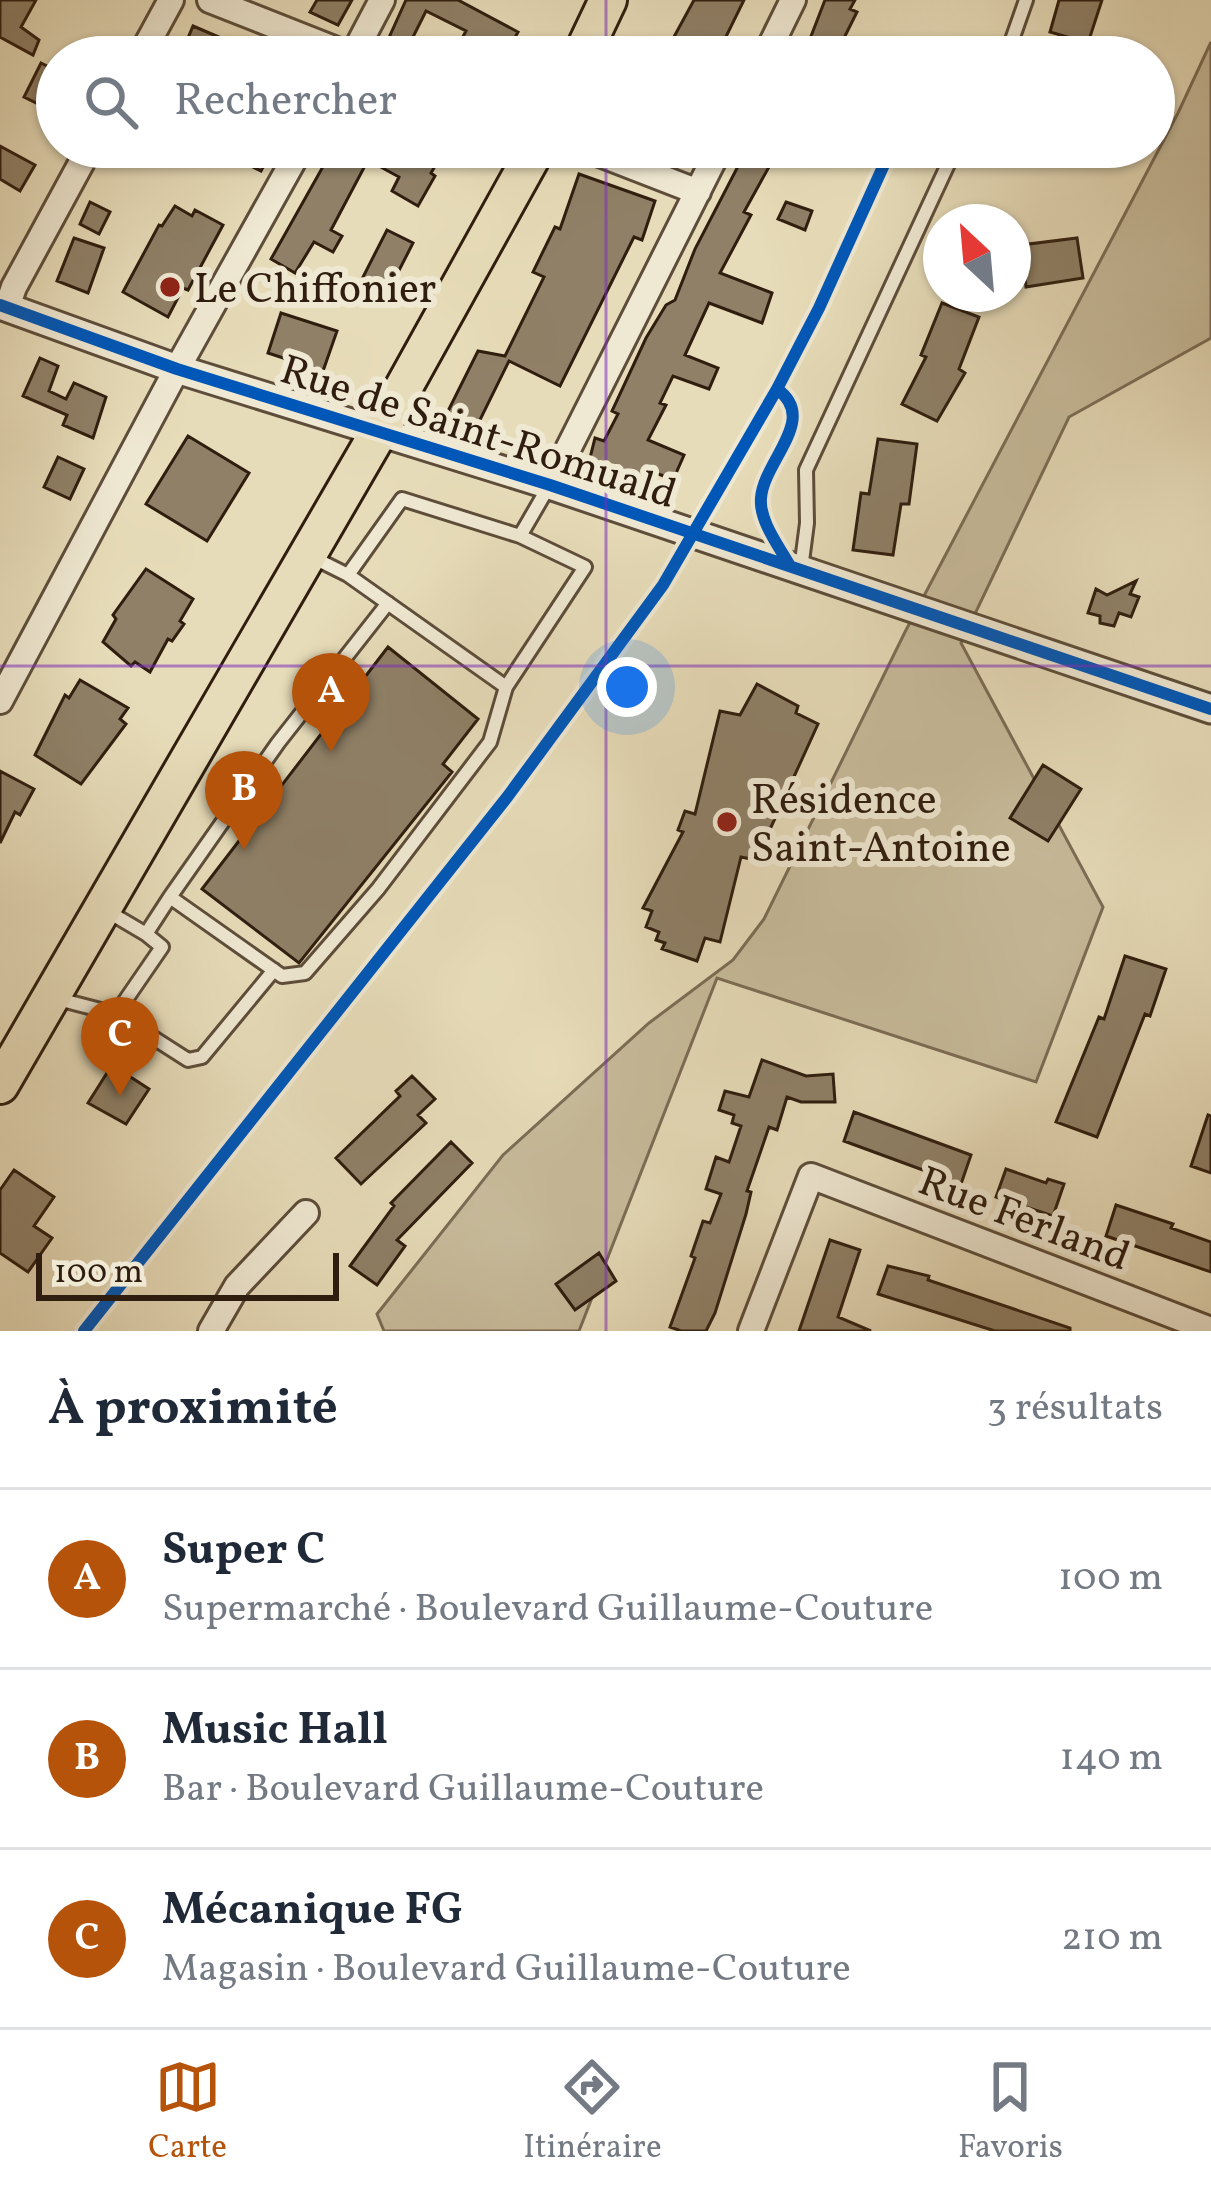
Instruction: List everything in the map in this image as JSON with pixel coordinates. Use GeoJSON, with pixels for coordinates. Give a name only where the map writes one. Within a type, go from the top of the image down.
{"type":"FeatureCollection","features":[{"type":"Feature","properties":{"kind":"main road"},"geometry":{"type":"LineString","coordinates":[[591,36],[608,0]]}},
{"type":"Feature","properties":{"kind":"main road"},"geometry":{"type":"LineString","coordinates":[[0,1085],[380,430],[525,168]]}},
{"type":"Feature","properties":{"kind":"street"},"geometry":{"type":"LineString","coordinates":[[151,36],[171,0]]}},
{"type":"Feature","properties":{"kind":"street"},"geometry":{"type":"LineString","coordinates":[[211,0],[300,36]]}},
{"type":"Feature","properties":{"kind":"street"},"geometry":{"type":"LineString","coordinates":[[363,36],[382,0]]}},
{"type":"Feature","properties":{"kind":"street"},"geometry":{"type":"LineString","coordinates":[[775,36],[793,0]]}},
{"type":"Feature","properties":{"kind":"street"},"geometry":{"type":"LineString","coordinates":[[3,306],[79,168]]}},
{"type":"Feature","properties":{"kind":"street"},"geometry":{"type":"LineString","coordinates":[[0,700],[289,168]]}},
{"type":"Feature","properties":{"kind":"street"},"geometry":{"type":"LineString","coordinates":[[637,168],[698,192]]}},
{"type":"Feature","properties":{"kind":"street"},"geometry":{"type":"LineString","coordinates":[[550,485],[710,168]]}},
{"type":"Feature","properties":{"kind":"street","name":"Rue de Saint-Romuald"},"geometry":{"type":"LineString","coordinates":[[3,306],[177,369],[550,485],[1211,709]]}},
{"type":"Feature","properties":{"kind":"street","name":"Rue Ferland"},"geometry":{"type":"LineString","coordinates":[[751,1331],[811,1176],[1211,1330]]}},
{"type":"Feature","properties":{"kind":"street"},"geometry":{"type":"LineString","coordinates":[[211,1331],[237,1286],[306,1213]]}},
{"type":"Feature","properties":{"kind":"lane"},"geometry":{"type":"LineString","coordinates":[[1013,36],[1026,0]]}},
{"type":"Feature","properties":{"kind":"lane"},"geometry":{"type":"LineString","coordinates":[[801,570],[807,523],[806,470],[946,168]]}},
{"type":"Feature","properties":{"kind":"lane"},"geometry":{"type":"LineString","coordinates":[[520,536],[550,485]]}},
{"type":"Feature","properties":{"kind":"lane"},"geometry":{"type":"LineString","coordinates":[[170,898],[282,976],[305,973],[378,889],[490,742],[506,687],[586,567],[520,536],[401,499],[348,575]]}},
{"type":"Feature","properties":{"kind":"lane"},"geometry":{"type":"LineString","coordinates":[[308,555],[348,575],[506,687]]}},
{"type":"Feature","properties":{"kind":"lane"},"geometry":{"type":"LineString","coordinates":[[146,934],[278,743],[388,603]]}},
{"type":"Feature","properties":{"kind":"lane"},"geometry":{"type":"LineString","coordinates":[[103,908],[161,947],[116,1014]]}},
{"type":"Feature","properties":{"kind":"lane"},"geometry":{"type":"LineString","coordinates":[[51,997],[116,1014],[188,1060],[202,1058],[274,970]]}},
{"type":"Feature","properties":{"kind":"shaded area"},"geometry":{"type":"Polygon","coordinates":[[[1211,42],[1211,338],[1069,417],[961,643],[1103,907],[1036,1082],[717,978],[579,1331],[384,1331],[377,1314],[503,1155],[649,1023],[733,960],[764,919],[905,632],[1149,168],[1175,168],[1178,113],[1211,42]]]}},
{"type":"Feature","properties":{"kind":"building"},"geometry":{"type":"Polygon","coordinates":[[[0,0],[36,0],[21,27],[36,38],[33,55],[0,37],[0,0]]]}},
{"type":"Feature","properties":{"kind":"building"},"geometry":{"type":"Polygon","coordinates":[[[317,0],[352,0],[338,25],[310,12],[317,0]]]}},
{"type":"Feature","properties":{"kind":"building"},"geometry":{"type":"Polygon","coordinates":[[[406,0],[458,0],[518,32],[516,36],[463,36],[466,31],[426,11],[414,36],[390,36],[406,0]]]}},
{"type":"Feature","properties":{"kind":"building"},"geometry":{"type":"Polygon","coordinates":[[[694,0],[744,0],[726,36],[674,36],[694,0]]]}},
{"type":"Feature","properties":{"kind":"building"},"geometry":{"type":"Polygon","coordinates":[[[825,0],[855,0],[850,9],[857,12],[845,36],[811,36],[825,0]]]}},
{"type":"Feature","properties":{"kind":"building"},"geometry":{"type":"Polygon","coordinates":[[[1059,0],[1102,0],[1090,36],[1050,32],[1059,0]]]}},
{"type":"Feature","properties":{"kind":"building"},"geometry":{"type":"Polygon","coordinates":[[[193,26],[216,36],[189,36],[193,26]]]}},
{"type":"Feature","properties":{"kind":"building"},"geometry":{"type":"Polygon","coordinates":[[[36,73],[36,103],[24,97],[36,73]]]}},
{"type":"Feature","properties":{"kind":"building"},"geometry":{"type":"Polygon","coordinates":[[[0,146],[35,165],[20,191],[0,179],[0,146]]]}},
{"type":"Feature","properties":{"kind":"building"},"geometry":{"type":"Polygon","coordinates":[[[322,168],[364,168],[331,230],[342,236],[333,252],[314,242],[295,273],[271,259],[322,168]]]}},
{"type":"Feature","properties":{"kind":"building"},"geometry":{"type":"Polygon","coordinates":[[[383,168],[434,168],[435,176],[418,206],[392,191],[399,177],[383,168]]]}},
{"type":"Feature","properties":{"kind":"building"},"geometry":{"type":"Polygon","coordinates":[[[737,168],[768,168],[744,212],[751,215],[720,273],[772,293],[762,323],[709,303],[685,355],[718,368],[709,389],[673,376],[660,403],[666,405],[648,440],[684,455],[673,480],[649,470],[641,489],[587,470],[595,438],[604,441],[618,414],[612,411],[646,338],[666,305],[675,300],[695,249],[737,168]]]}},
{"type":"Feature","properties":{"kind":"building"},"geometry":{"type":"Polygon","coordinates":[[[579,174],[655,201],[642,240],[634,237],[560,386],[509,361],[476,428],[447,413],[478,351],[505,356],[544,277],[533,272],[555,227],[560,229],[579,174]]]}},
{"type":"Feature","properties":{"kind":"building"},"geometry":{"type":"Polygon","coordinates":[[[90,202],[110,212],[99,234],[80,224],[90,202]]]}},
{"type":"Feature","properties":{"kind":"building"},"geometry":{"type":"Polygon","coordinates":[[[786,202],[812,211],[805,230],[778,219],[786,202]]]}},
{"type":"Feature","properties":{"kind":"building"},"geometry":{"type":"Polygon","coordinates":[[[175,206],[192,216],[195,210],[223,225],[168,317],[123,292],[159,225],[175,206]]]}},
{"type":"Feature","properties":{"kind":"building"},"geometry":{"type":"Polygon","coordinates":[[[387,230],[413,243],[389,290],[363,277],[387,230]]]}},
{"type":"Feature","properties":{"kind":"building"},"geometry":{"type":"Polygon","coordinates":[[[74,238],[104,248],[88,293],[57,281],[74,238]]]}},
{"type":"Feature","properties":{"kind":"building"},"geometry":{"type":"Polygon","coordinates":[[[1077,238],[1083,278],[1031,286],[1031,244],[1077,238]]]}},
{"type":"Feature","properties":{"kind":"building"},"geometry":{"type":"Polygon","coordinates":[[[938,312],[979,317],[959,369],[965,373],[937,421],[902,404],[926,357],[921,355],[938,312]]]}},
{"type":"Feature","properties":{"kind":"building"},"geometry":{"type":"Polygon","coordinates":[[[281,313],[337,331],[323,371],[268,353],[281,313]]]}},
{"type":"Feature","properties":{"kind":"building"},"geometry":{"type":"Polygon","coordinates":[[[40,358],[58,366],[49,391],[66,399],[74,383],[106,397],[93,438],[63,425],[67,415],[23,396],[40,358]]]}},
{"type":"Feature","properties":{"kind":"building"},"geometry":{"type":"Polygon","coordinates":[[[188,436],[249,473],[207,541],[146,504],[188,436]]]}},
{"type":"Feature","properties":{"kind":"building"},"geometry":{"type":"Polygon","coordinates":[[[878,439],[917,444],[909,504],[901,504],[893,555],[853,550],[861,493],[869,494],[878,439]]]}},
{"type":"Feature","properties":{"kind":"building"},"geometry":{"type":"Polygon","coordinates":[[[58,457],[84,469],[70,499],[44,487],[58,457]]]}},
{"type":"Feature","properties":{"kind":"building"},"geometry":{"type":"Polygon","coordinates":[[[146,569],[193,599],[180,621],[184,624],[172,641],[168,639],[150,672],[135,662],[131,666],[103,642],[116,619],[113,615],[146,569]]]}},
{"type":"Feature","properties":{"kind":"building"},"geometry":{"type":"Polygon","coordinates":[[[1136,581],[1130,594],[1139,597],[1131,617],[1119,613],[1114,626],[1088,613],[1096,589],[1107,595],[1136,581]]]}},
{"type":"Feature","properties":{"kind":"building"},"geometry":{"type":"Polygon","coordinates":[[[388,647],[478,719],[443,764],[452,772],[299,963],[202,889],[388,647]]]}},
{"type":"Feature","properties":{"kind":"building"},"geometry":{"type":"Polygon","coordinates":[[[80,680],[128,708],[120,719],[126,724],[81,784],[35,755],[65,695],[69,698],[80,680]]]}},
{"type":"Feature","properties":{"kind":"building","name":"Résidence Saint-Antoine"},"geometry":{"type":"Polygon","coordinates":[[[757,684],[798,706],[796,713],[818,724],[756,860],[741,857],[720,942],[705,938],[697,961],[662,949],[665,943],[656,940],[659,932],[646,927],[652,911],[643,908],[683,832],[678,830],[685,811],[695,814],[720,711],[740,715],[757,684]]]}},
{"type":"Feature","properties":{"kind":"building"},"geometry":{"type":"Polygon","coordinates":[[[1043,765],[1081,789],[1048,841],[1010,818],[1043,765]]]}},
{"type":"Feature","properties":{"kind":"building"},"geometry":{"type":"Polygon","coordinates":[[[0,771],[34,789],[20,815],[15,812],[0,843],[0,771]]]}},
{"type":"Feature","properties":{"kind":"building"},"geometry":{"type":"Polygon","coordinates":[[[1125,956],[1166,969],[1097,1137],[1056,1122],[1099,1017],[1104,1019],[1125,956]]]}},
{"type":"Feature","properties":{"kind":"building"},"geometry":{"type":"Polygon","coordinates":[[[762,1060],[806,1076],[833,1074],[835,1102],[787,1097],[777,1130],[769,1127],[747,1191],[751,1192],[746,1214],[715,1313],[706,1331],[681,1331],[670,1327],[703,1221],[710,1223],[721,1194],[706,1189],[716,1157],[729,1162],[741,1126],[732,1123],[734,1115],[719,1110],[725,1091],[749,1097],[762,1060]]]}},
{"type":"Feature","properties":{"kind":"building"},"geometry":{"type":"Polygon","coordinates":[[[112,1065],[149,1089],[126,1124],[88,1103],[112,1065]]]}},
{"type":"Feature","properties":{"kind":"building"},"geometry":{"type":"Polygon","coordinates":[[[412,1076],[435,1099],[418,1115],[426,1123],[361,1184],[336,1158],[400,1096],[396,1091],[412,1076]]]}},
{"type":"Feature","properties":{"kind":"building"},"geometry":{"type":"Polygon","coordinates":[[[854,1112],[971,1155],[961,1184],[844,1141],[854,1112]]]}},
{"type":"Feature","properties":{"kind":"building"},"geometry":{"type":"Polygon","coordinates":[[[1211,1116],[1211,1173],[1191,1166],[1211,1116]]]}},
{"type":"Feature","properties":{"kind":"building"},"geometry":{"type":"Polygon","coordinates":[[[451,1142],[472,1163],[397,1240],[405,1246],[377,1285],[350,1266],[394,1206],[391,1203],[451,1142]]]}},
{"type":"Feature","properties":{"kind":"building"},"geometry":{"type":"Polygon","coordinates":[[[1006,1169],[1064,1184],[1053,1216],[996,1197],[1006,1169]]]}},
{"type":"Feature","properties":{"kind":"building"},"geometry":{"type":"Polygon","coordinates":[[[14,1170],[54,1197],[34,1226],[52,1238],[28,1272],[0,1253],[0,1190],[14,1170]]]}},
{"type":"Feature","properties":{"kind":"building"},"geometry":{"type":"Polygon","coordinates":[[[1116,1205],[1211,1242],[1211,1272],[1106,1236],[1116,1205]]]}},
{"type":"Feature","properties":{"kind":"building"},"geometry":{"type":"Polygon","coordinates":[[[830,1240],[860,1250],[838,1317],[871,1331],[799,1331],[830,1240]]]}},
{"type":"Feature","properties":{"kind":"building"},"geometry":{"type":"Polygon","coordinates":[[[599,1253],[616,1281],[575,1310],[556,1284],[599,1253]]]}},
{"type":"Feature","properties":{"kind":"building"},"geometry":{"type":"Polygon","coordinates":[[[888,1266],[929,1276],[928,1280],[1070,1331],[995,1331],[878,1294],[888,1266]]]}},
{"type":"Feature","properties":{"kind":"cycle path"},"geometry":{"type":"LineString","coordinates":[[84,1331],[508,796],[663,585],[777,389],[882,168]]}},
{"type":"Feature","properties":{"kind":"cycle path"},"geometry":{"type":"LineString","coordinates":[[0,305],[177,369],[550,485],[1211,709]]}},
{"type":"Feature","properties":{"kind":"cycle path"},"geometry":{"type":"LineString","coordinates":[[777,389],[793,413],[786,440],[764,484],[761,507],[790,566]]}},
{"type":"Feature","properties":{"kind":"place","name":"Le Chiffonier"},"geometry":{"type":"Point","coordinates":[170,287]}},
{"type":"Feature","properties":{"kind":"place","name":"Super C"},"geometry":{"type":"Point","coordinates":[331,752]}},
{"type":"Feature","properties":{"kind":"place","name":"Résidence Saint-Antoine"},"geometry":{"type":"Point","coordinates":[727,822]}},
{"type":"Feature","properties":{"kind":"place","name":"Music Hall"},"geometry":{"type":"Point","coordinates":[244,850]}},
{"type":"Feature","properties":{"kind":"place","name":"Mécanique FG"},"geometry":{"type":"Point","coordinates":[120,1096]}}]}
